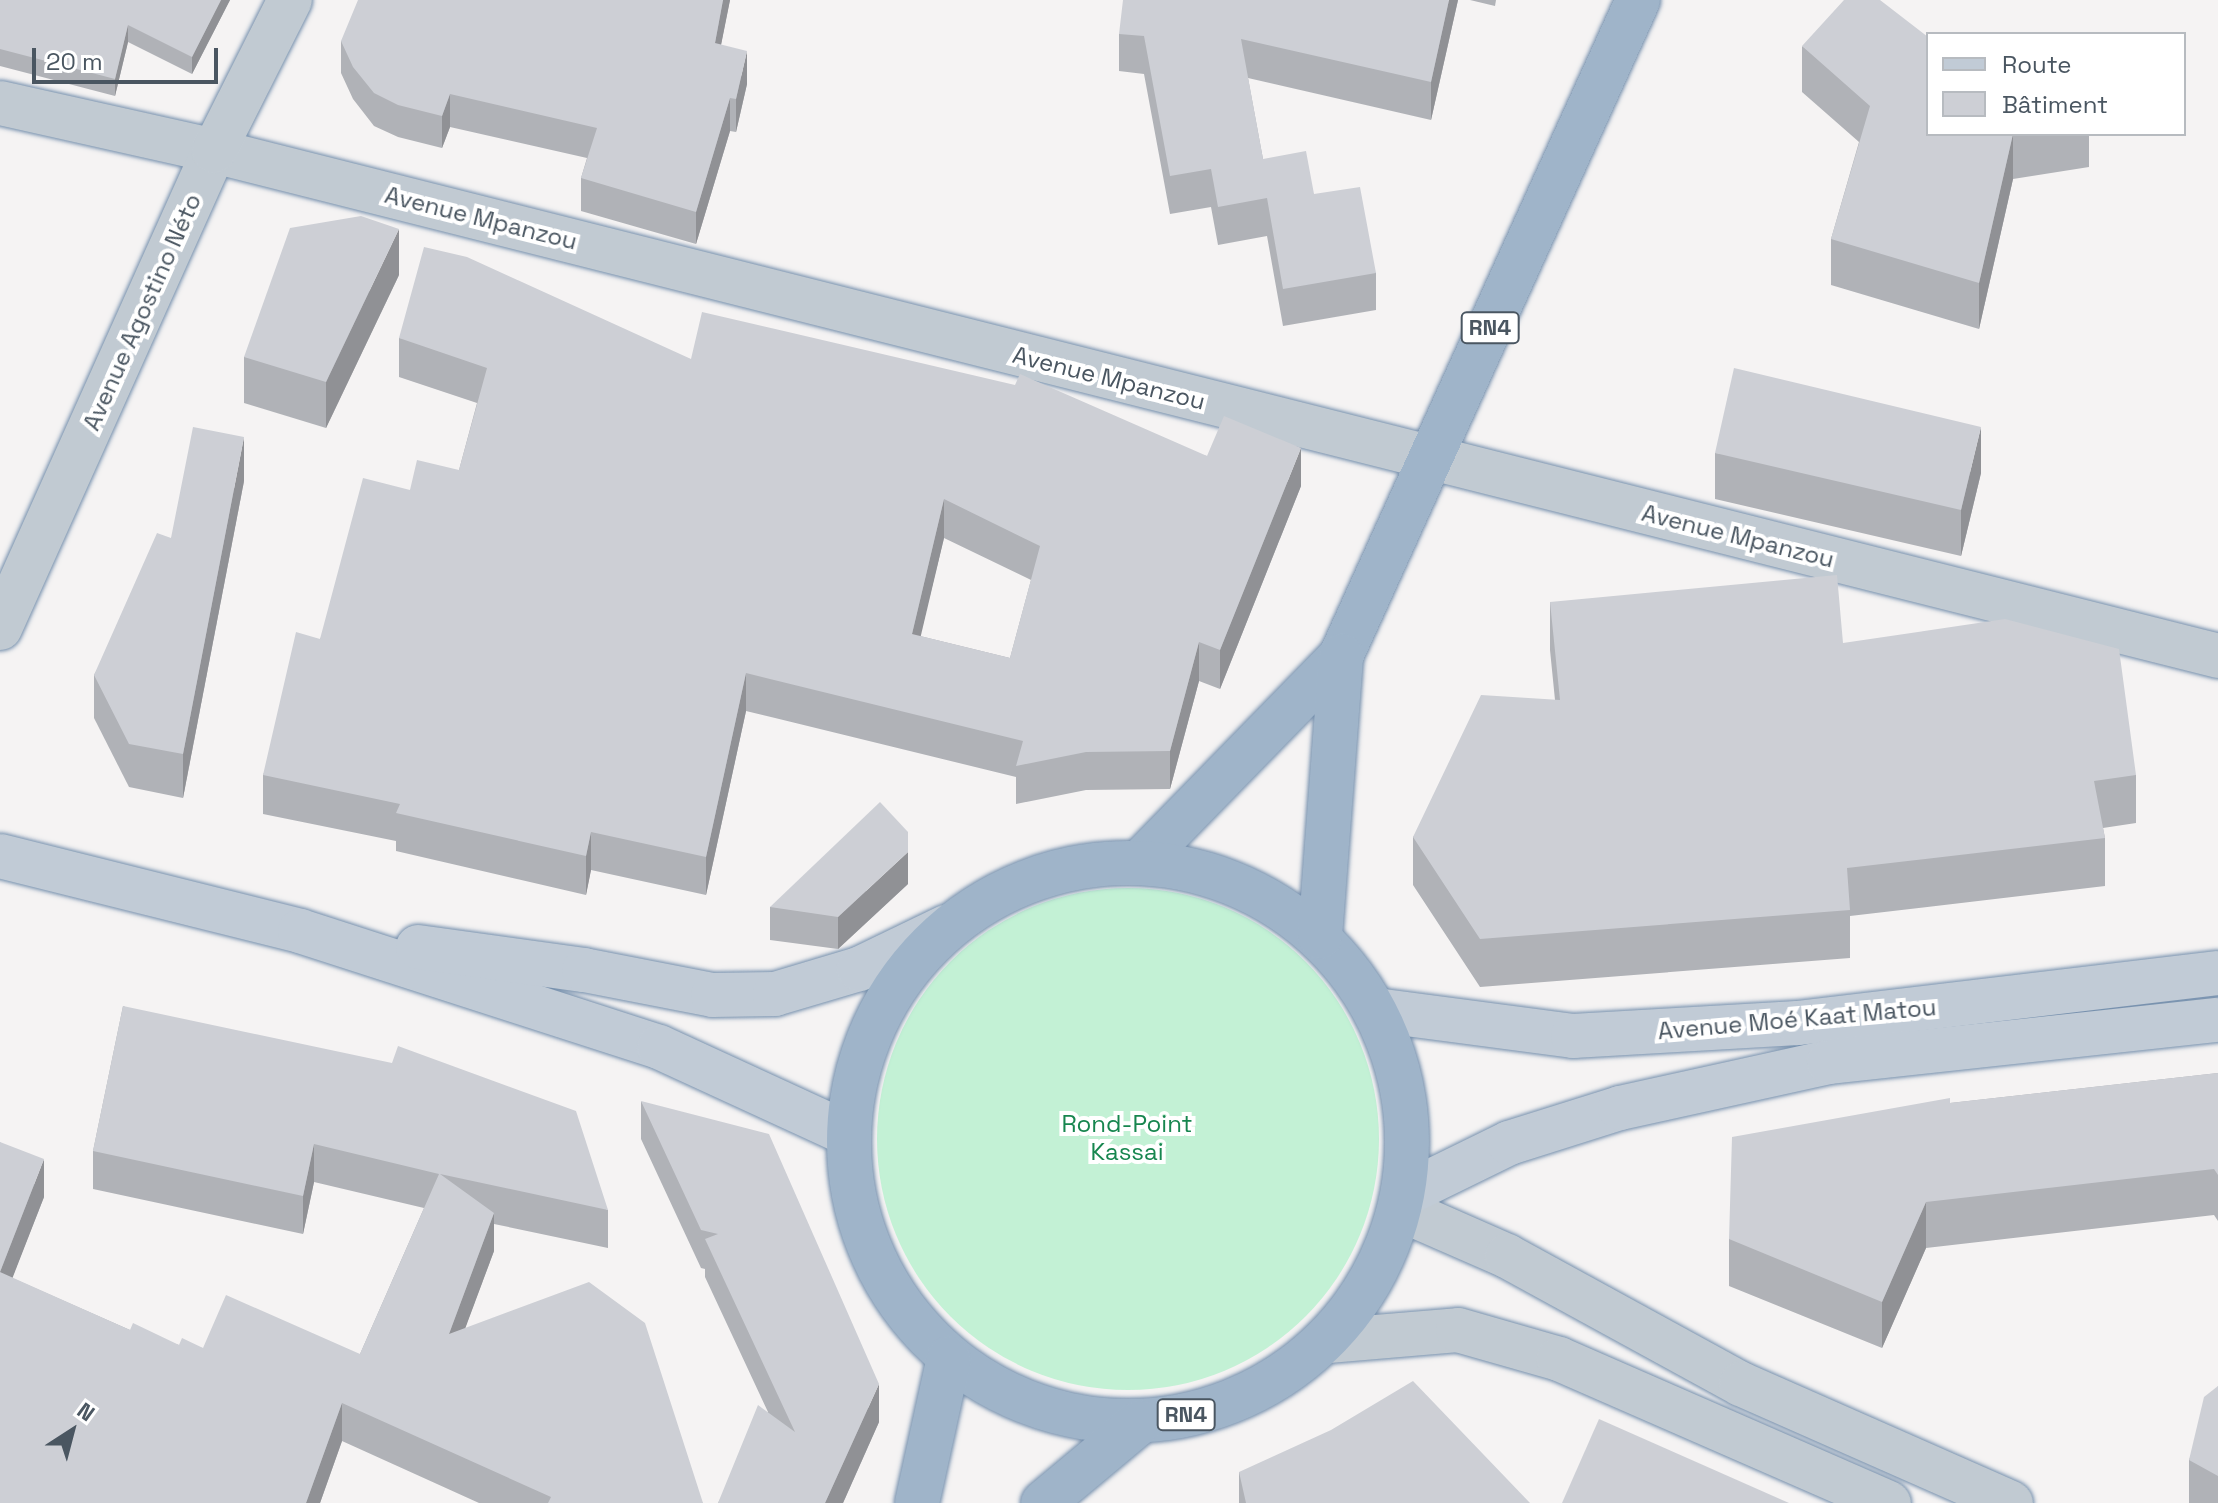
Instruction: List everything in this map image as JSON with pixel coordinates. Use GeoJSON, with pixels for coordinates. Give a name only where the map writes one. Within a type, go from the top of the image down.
{"type":"FeatureCollection","features":[{"type":"Feature","properties":{"kind":"highway","name":"RN4"},"geometry":{"type":"LineString","coordinates":[[1140,862],[1341,656],[1638,0]]}},
{"type":"Feature","properties":{"kind":"highway","name":"RN4"},"geometry":{"type":"LineString","coordinates":[[1320,937],[1341,656]]}},
{"type":"Feature","properties":{"kind":"highway","name":"RN4"},"geometry":{"type":"LineString","coordinates":[[1140,862],[1206,872],[1266,898],[1320,937],[1376,1010],[1406,1100],[1403,1202],[1374,1280],[1328,1341],[1273,1384],[1222,1406],[1140,1422],[1071,1416],[1007,1394],[949,1358],[905,1311],[872,1256],[853,1196],[846,1133],[860,1056],[893,986],[946,927],[1004,889],[1057,871],[1140,862]]}},
{"type":"Feature","properties":{"kind":"highway"},"geometry":{"type":"LineString","coordinates":[[917,1503],[949,1358]]}},
{"type":"Feature","properties":{"kind":"highway","name":"RN4"},"geometry":{"type":"LineString","coordinates":[[1043,1503],[1140,1422]]}},
{"type":"Feature","properties":{"kind":"main road"},"geometry":{"type":"LineString","coordinates":[[0,856],[300,931],[659,1047],[846,1133]]}},
{"type":"Feature","properties":{"kind":"main road"},"geometry":{"type":"LineString","coordinates":[[300,931],[584,970],[713,995],[775,994],[859,969],[946,927]]}},
{"type":"Feature","properties":{"kind":"main road","name":"Avenue Moé Kaat Matou"},"geometry":{"type":"LineString","coordinates":[[1376,1010],[1573,1036],[1798,1023],[2218,973]]}},
{"type":"Feature","properties":{"kind":"main road","name":"Avenue Moé Kaat Matou"},"geometry":{"type":"LineString","coordinates":[[1403,1202],[1523,1138],[1620,1108],[1829,1062],[2218,1020]]}},
{"type":"Feature","properties":{"kind":"street","name":"Avenue Agostino Néto"},"geometry":{"type":"LineString","coordinates":[[0,628],[214,151],[290,0]]}},
{"type":"Feature","properties":{"kind":"street","name":"Avenue Mpanzou"},"geometry":{"type":"LineString","coordinates":[[0,103],[214,151],[2218,656]]}},
{"type":"Feature","properties":{"kind":"street"},"geometry":{"type":"LineString","coordinates":[[1403,1202],[1741,1384],[2011,1503]]}},
{"type":"Feature","properties":{"kind":"street"},"geometry":{"type":"LineString","coordinates":[[1328,1341],[1458,1330],[1501,1342],[1559,1359],[1889,1503]]}},
{"type":"Feature","properties":{"kind":"green space","name":"Rond-Point Kassai"},"geometry":{"type":"Polygon","coordinates":[[[1128,888],[1177,892],[1224,907],[1268,930],[1306,961],[1337,999],[1360,1043],[1375,1090],[1379,1139],[1375,1188],[1360,1235],[1337,1279],[1306,1317],[1268,1348],[1224,1371],[1177,1386],[1128,1390],[1079,1386],[1032,1371],[988,1348],[950,1317],[919,1279],[896,1235],[881,1188],[877,1139],[881,1090],[896,1043],[919,999],[950,961],[988,930],[1032,907],[1079,892],[1128,888]]]}},
{"type":"Feature","properties":{"kind":"building"},"geometry":{"type":"Polygon","coordinates":[[[0,0],[221,0],[192,57],[128,25],[115,79],[0,49],[0,0]]]}},
{"type":"Feature","properties":{"kind":"building"},"geometry":{"type":"Polygon","coordinates":[[[358,0],[723,0],[715,43],[747,51],[736,99],[730,98],[696,212],[581,178],[597,128],[450,94],[442,116],[398,105],[374,93],[353,67],[341,41],[358,0]]]}},
{"type":"Feature","properties":{"kind":"building"},"geometry":{"type":"Polygon","coordinates":[[[1123,0],[1449,0],[1431,82],[1241,39],[1263,159],[1306,151],[1314,194],[1360,187],[1376,273],[1283,289],[1267,198],[1218,207],[1211,169],[1170,176],[1144,36],[1119,34],[1123,0]]]}},
{"type":"Feature","properties":{"kind":"building"},"geometry":{"type":"Polygon","coordinates":[[[1844,0],[1880,0],[1926,35],[1926,136],[2013,136],[1979,283],[1831,239],[1870,106],[1802,46],[1844,0]]]}},
{"type":"Feature","properties":{"kind":"building"},"geometry":{"type":"Polygon","coordinates":[[[361,216],[399,229],[326,382],[244,357],[290,228],[361,216]]]}},
{"type":"Feature","properties":{"kind":"building"},"geometry":{"type":"Polygon","coordinates":[[[424,247],[467,257],[691,359],[702,312],[1015,385],[1020,374],[1207,456],[1224,416],[1301,448],[1220,650],[1199,642],[1170,751],[1086,752],[1016,766],[1023,741],[746,673],[706,857],[591,832],[586,856],[396,813],[400,804],[263,775],[296,632],[320,639],[363,478],[410,490],[417,460],[459,470],[487,368],[399,338],[424,247]],[[944,499],[912,634],[1010,658],[1040,546],[944,499]]]}},
{"type":"Feature","properties":{"kind":"building"},"geometry":{"type":"Polygon","coordinates":[[[1734,368],[1981,427],[1961,510],[1715,453],[1734,368]]]}},
{"type":"Feature","properties":{"kind":"building"},"geometry":{"type":"Polygon","coordinates":[[[193,427],[244,437],[183,754],[129,744],[94,675],[157,533],[171,538],[193,427]]]}},
{"type":"Feature","properties":{"kind":"building"},"geometry":{"type":"Polygon","coordinates":[[[1837,575],[1843,643],[2005,619],[2119,649],[2136,775],[2094,781],[2105,838],[1847,868],[1850,910],[1480,939],[1413,837],[1481,695],[1560,700],[1550,602],[1837,575]]]}},
{"type":"Feature","properties":{"kind":"building"},"geometry":{"type":"Polygon","coordinates":[[[880,802],[908,832],[908,852],[838,917],[770,907],[880,802]]]}},
{"type":"Feature","properties":{"kind":"building"},"geometry":{"type":"Polygon","coordinates":[[[123,1006],[392,1063],[398,1046],[576,1111],[608,1210],[440,1174],[494,1213],[449,1334],[589,1282],[645,1323],[703,1503],[548,1503],[551,1497],[342,1403],[306,1503],[0,1503],[0,1272],[130,1330],[133,1323],[179,1345],[182,1338],[203,1348],[226,1295],[360,1354],[439,1174],[314,1144],[303,1196],[93,1151],[123,1006]]]}},
{"type":"Feature","properties":{"kind":"building"},"geometry":{"type":"Polygon","coordinates":[[[2218,1073],[2218,1175],[2214,1169],[1926,1202],[1882,1302],[1729,1239],[1732,1137],[1950,1098],[1950,1103],[2218,1073]]]}},
{"type":"Feature","properties":{"kind":"building"},"geometry":{"type":"Polygon","coordinates":[[[641,1101],[769,1134],[879,1384],[825,1503],[718,1503],[758,1405],[795,1432],[705,1239],[718,1234],[701,1230],[641,1101]]]}},
{"type":"Feature","properties":{"kind":"building"},"geometry":{"type":"Polygon","coordinates":[[[0,1142],[44,1159],[0,1272],[0,1142]]]}},
{"type":"Feature","properties":{"kind":"building"},"geometry":{"type":"Polygon","coordinates":[[[1413,1381],[1530,1503],[1246,1503],[1239,1472],[1331,1430],[1413,1381]]]}},
{"type":"Feature","properties":{"kind":"building"},"geometry":{"type":"Polygon","coordinates":[[[2218,1386],[2218,1476],[2189,1460],[2204,1397],[2218,1386]]]}},
{"type":"Feature","properties":{"kind":"building"},"geometry":{"type":"Polygon","coordinates":[[[1599,1419],[1789,1503],[1562,1503],[1599,1419]]]}}]}
